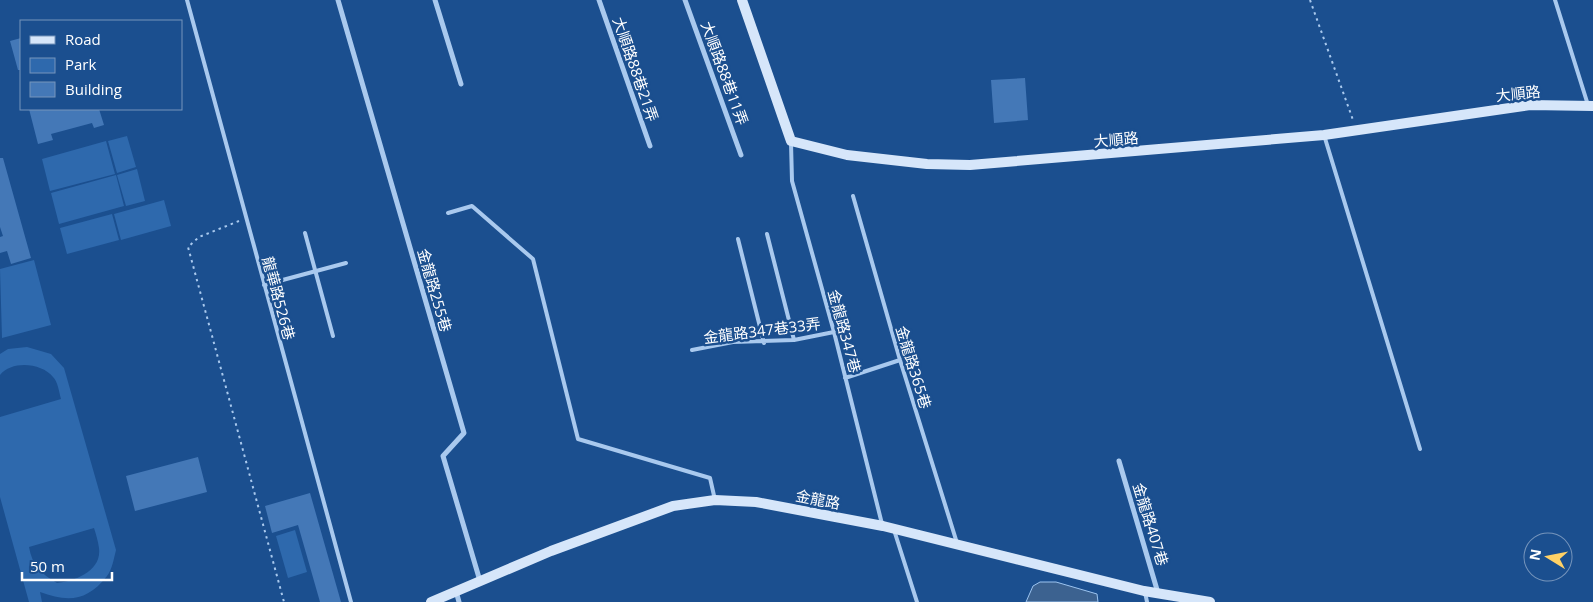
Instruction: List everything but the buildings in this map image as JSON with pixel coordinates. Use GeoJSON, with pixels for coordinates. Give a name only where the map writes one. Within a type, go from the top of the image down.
{"type":"FeatureCollection","features":[{"type":"Feature","properties":{"kind":"street","name":"金龍路255巷"},"geometry":{"type":"LineString","coordinates":[[338,0],[464,433],[443,456],[480,581]]}},
{"type":"Feature","properties":{"kind":"street"},"geometry":{"type":"LineString","coordinates":[[435,0],[461,84]]}},
{"type":"Feature","properties":{"kind":"street","name":"大順路88巷21弄"},"geometry":{"type":"LineString","coordinates":[[599,0],[650,146]]}},
{"type":"Feature","properties":{"kind":"street","name":"大順路88巷11弄"},"geometry":{"type":"LineString","coordinates":[[685,0],[741,155]]}},
{"type":"Feature","properties":{"kind":"street"},"geometry":{"type":"LineString","coordinates":[[742,0],[791,141]]}},
{"type":"Feature","properties":{"kind":"street","name":"大順路"},"geometry":{"type":"LineString","coordinates":[[791,141],[847,155],[927,164],[970,165],[1324,136],[1357,129],[1530,105],[1591,106]]}},
{"type":"Feature","properties":{"kind":"street","name":"金龍路407巷"},"geometry":{"type":"LineString","coordinates":[[1119,461],[1158,593]]}},
{"type":"Feature","properties":{"kind":"street","name":"金龍路"},"geometry":{"type":"LineString","coordinates":[[431,602],[551,551],[673,506],[715,500],[756,502],[888,528],[1144,591],[1210,602]]}},
{"type":"Feature","properties":{"kind":"street"},"geometry":{"type":"LineString","coordinates":[[456,591],[459,602]]}},
{"type":"Feature","properties":{"kind":"lane","name":"龍華路526巷"},"geometry":{"type":"LineString","coordinates":[[187,0],[351,602]]}},
{"type":"Feature","properties":{"kind":"lane"},"geometry":{"type":"LineString","coordinates":[[1555,0],[1591,106]]}},
{"type":"Feature","properties":{"kind":"lane"},"geometry":{"type":"LineString","coordinates":[[1324,136],[1420,449]]}},
{"type":"Feature","properties":{"kind":"lane","name":"金龍路347巷"},"geometry":{"type":"LineString","coordinates":[[791,141],[792,181],[888,528],[916,602]]}},
{"type":"Feature","properties":{"kind":"lane","name":"金龍路365巷"},"geometry":{"type":"LineString","coordinates":[[853,196],[900,360],[958,545]]}},
{"type":"Feature","properties":{"kind":"lane"},"geometry":{"type":"LineString","coordinates":[[448,213],[472,206],[533,259],[578,438],[710,478],[715,500]]}},
{"type":"Feature","properties":{"kind":"lane"},"geometry":{"type":"LineString","coordinates":[[305,233],[333,336]]}},
{"type":"Feature","properties":{"kind":"lane"},"geometry":{"type":"LineString","coordinates":[[766,234],[794,340]]}},
{"type":"Feature","properties":{"kind":"lane"},"geometry":{"type":"LineString","coordinates":[[738,239],[764,343]]}},
{"type":"Feature","properties":{"kind":"lane"},"geometry":{"type":"LineString","coordinates":[[264,285],[346,263]]}},
{"type":"Feature","properties":{"kind":"lane","name":"金龍路347巷33弄"},"geometry":{"type":"LineString","coordinates":[[692,350],[733,342],[764,343],[794,340],[834,332]]}},
{"type":"Feature","properties":{"kind":"lane"},"geometry":{"type":"LineString","coordinates":[[846,378],[900,360]]}},
{"type":"Feature","properties":{"kind":"lane"},"geometry":{"type":"LineString","coordinates":[[1144,591],[1147,602]]}},
{"type":"Feature","properties":{"kind":"path"},"geometry":{"type":"LineString","coordinates":[[1310,0],[1357,129]]}},
{"type":"Feature","properties":{"kind":"path"},"geometry":{"type":"LineString","coordinates":[[246,219],[199,237],[188,247],[284,602]]}},
{"type":"Feature","properties":{"kind":"green space"},"geometry":{"type":"Polygon","coordinates":[[[127,136],[136,167],[117,173],[108,141],[127,136]]]}},
{"type":"Feature","properties":{"kind":"green space"},"geometry":{"type":"Polygon","coordinates":[[[106,141],[115,174],[50,191],[42,159],[106,141]]]}},
{"type":"Feature","properties":{"kind":"green space"},"geometry":{"type":"Polygon","coordinates":[[[137,169],[145,201],[126,206],[117,175],[137,169]]]}},
{"type":"Feature","properties":{"kind":"green space"},"geometry":{"type":"Polygon","coordinates":[[[116,175],[124,206],[59,224],[51,193],[116,175]]]}},
{"type":"Feature","properties":{"kind":"green space"},"geometry":{"type":"Polygon","coordinates":[[[164,200],[171,226],[121,240],[114,214],[164,200]]]}},
{"type":"Feature","properties":{"kind":"green space"},"geometry":{"type":"Polygon","coordinates":[[[112,214],[119,240],[67,254],[60,228],[112,214]]]}},
{"type":"Feature","properties":{"kind":"green space"},"geometry":{"type":"Polygon","coordinates":[[[34,260],[51,325],[2,338],[0,269],[34,260]]]}},
{"type":"Feature","properties":{"kind":"green space"},"geometry":{"type":"Polygon","coordinates":[[[27,347],[51,354],[64,368],[116,550],[112,567],[107,576],[92,591],[76,598],[59,597],[40,592],[42,602],[29,602],[0,497],[0,417],[61,399],[55,379],[48,372],[35,366],[19,365],[5,370],[0,375],[0,354],[8,349],[27,347]],[[94,528],[29,547],[32,559],[46,576],[57,583],[79,577],[92,569],[99,556],[94,528]]]}},
{"type":"Feature","properties":{"kind":"green space"},"geometry":{"type":"Polygon","coordinates":[[[295,530],[307,572],[288,578],[276,536],[295,530]]]}},
{"type":"Feature","properties":{"kind":"shaded area"},"geometry":{"type":"Polygon","coordinates":[[[1040,582],[1056,582],[1097,594],[1098,602],[1026,602],[1033,586],[1040,582]]]}}]}
